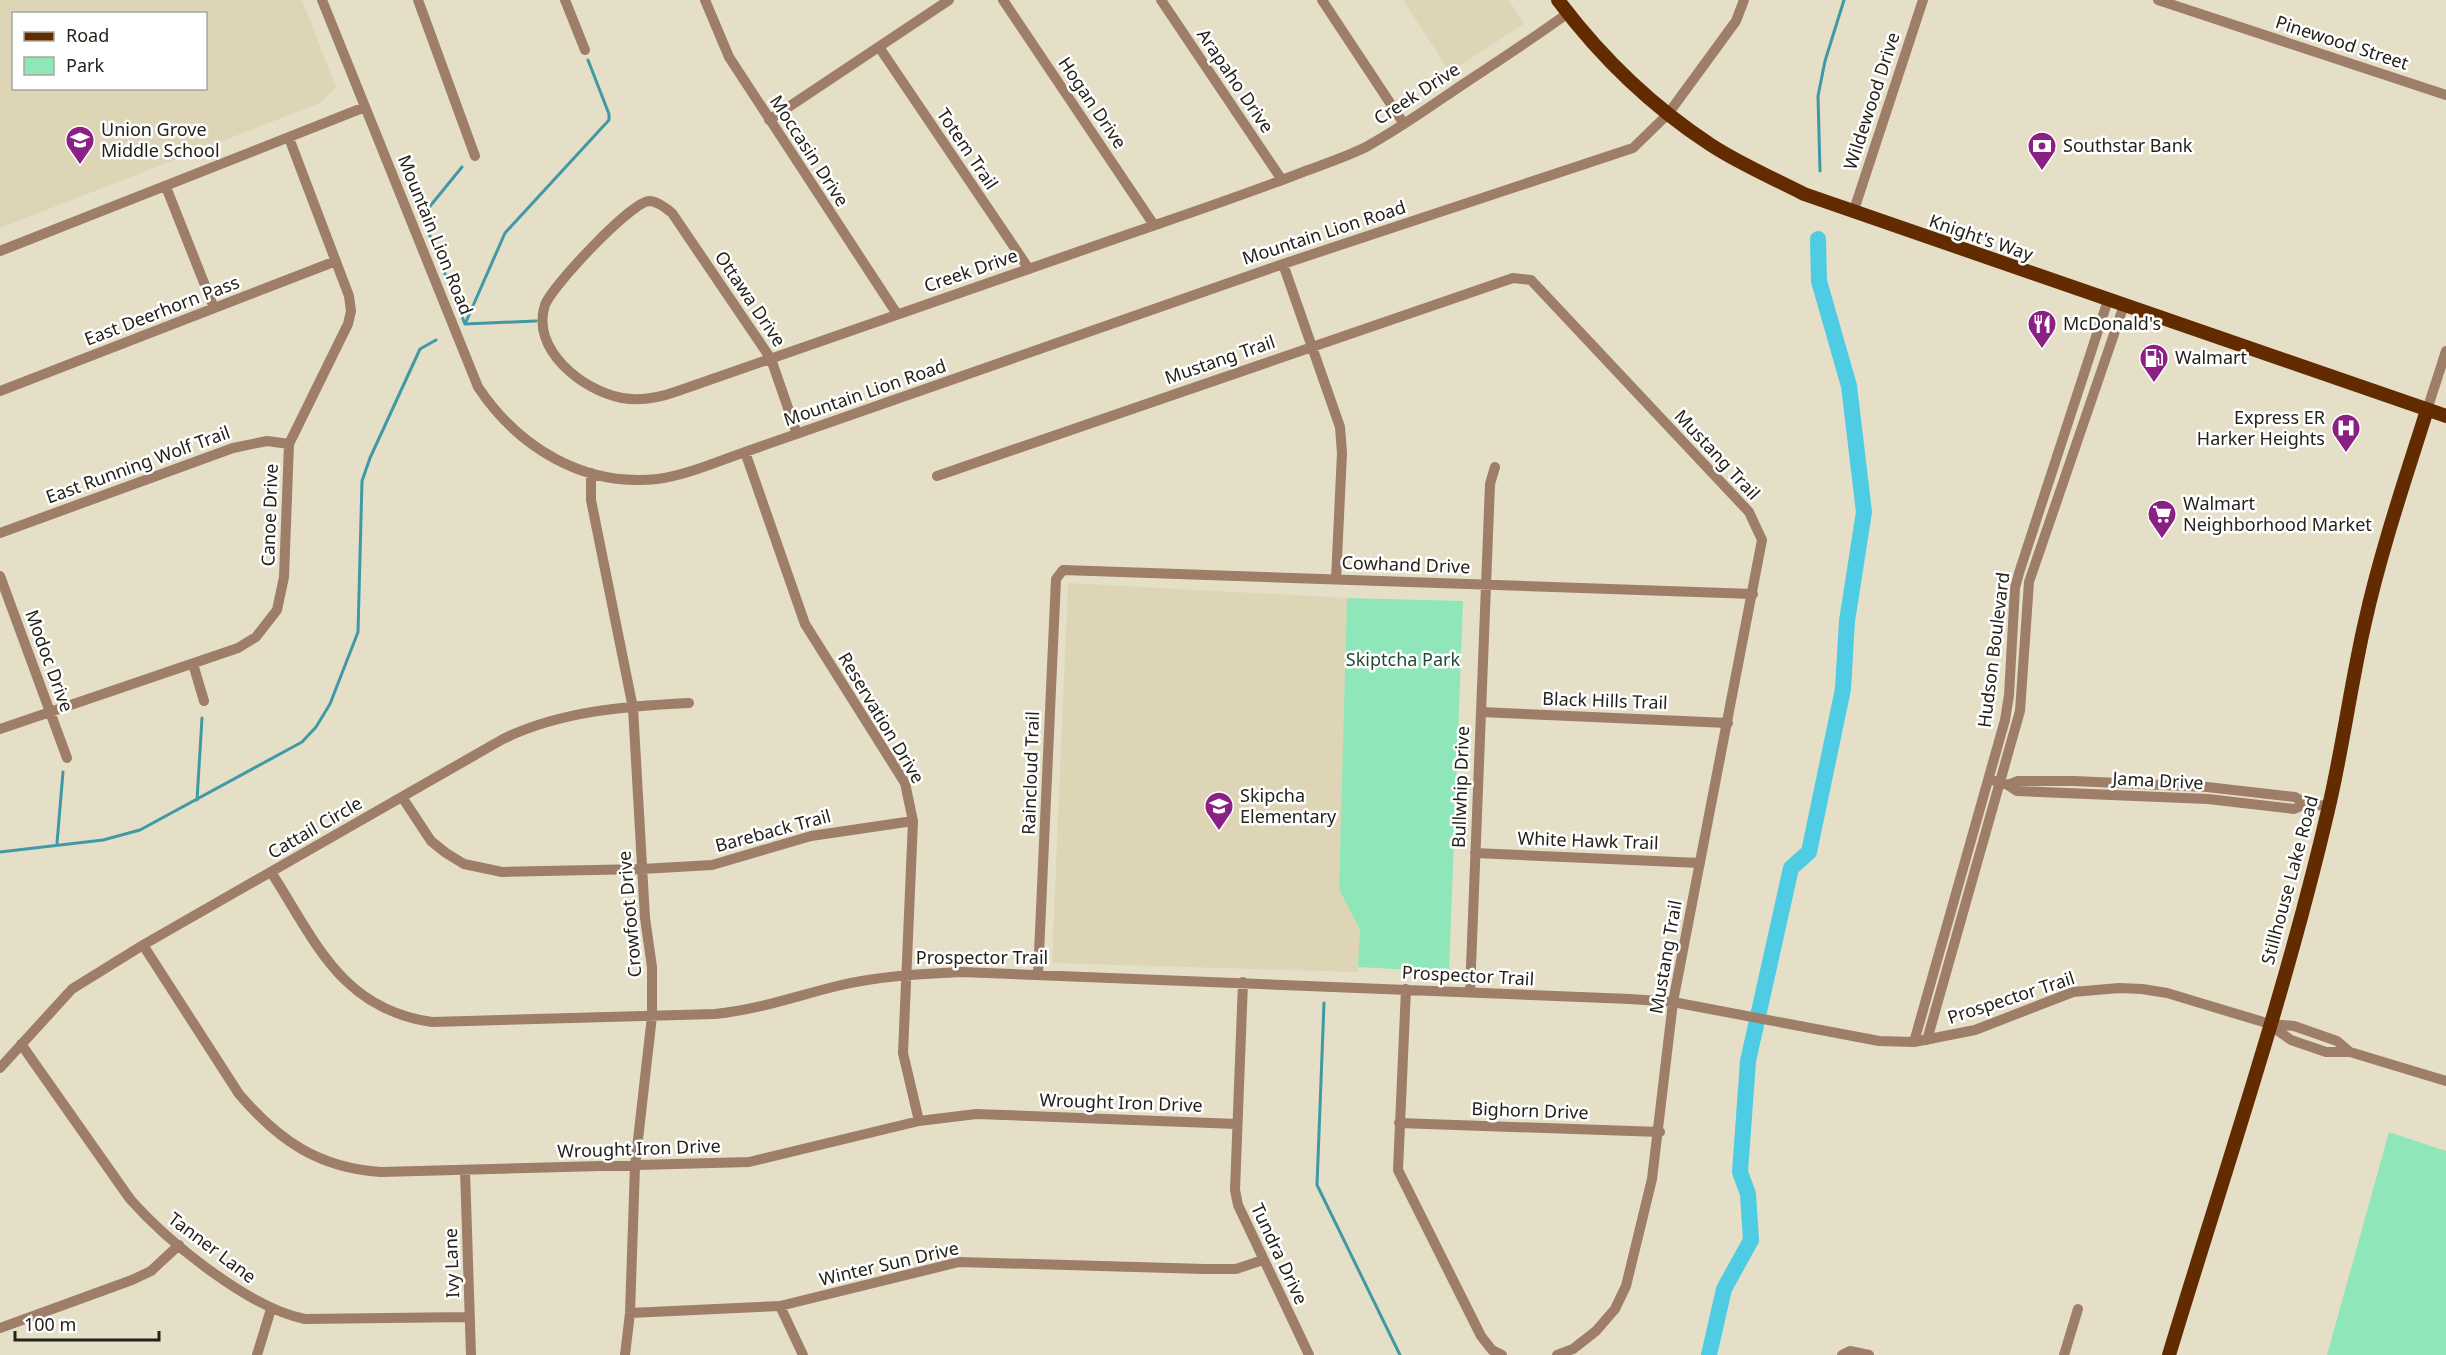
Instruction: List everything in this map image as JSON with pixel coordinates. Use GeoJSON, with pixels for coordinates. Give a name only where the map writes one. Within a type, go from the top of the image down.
{"type":"FeatureCollection","features":[{"type":"Feature","properties":{"kind":"main road","name":"Knight's Way"},"geometry":{"type":"LineString","coordinates":[[1558,0],[1618,69],[1668,114],[1711,145],[1804,194],[1853,213],[2446,416]]}},
{"type":"Feature","properties":{"kind":"main road","name":"Stillhouse Lake Road"},"geometry":{"type":"LineString","coordinates":[[2169,1355],[2270,1024],[2329,806],[2378,569],[2427,410]]}},
{"type":"Feature","properties":{"kind":"street","name":"Mountain Lion Road"},"geometry":{"type":"LineString","coordinates":[[322,0],[478,387],[509,427],[545,455],[591,473],[615,478],[658,478],[745,452],[1283,264],[1633,148],[1668,114],[1736,21],[1744,0]]}},
{"type":"Feature","properties":{"kind":"street"},"geometry":{"type":"LineString","coordinates":[[418,0],[475,156]]}},
{"type":"Feature","properties":{"kind":"street"},"geometry":{"type":"LineString","coordinates":[[565,0],[585,50]]}},
{"type":"Feature","properties":{"kind":"street"},"geometry":{"type":"LineString","coordinates":[[769,120],[949,0]]}},
{"type":"Feature","properties":{"kind":"street","name":"Hogan Drive"},"geometry":{"type":"LineString","coordinates":[[1003,0],[1154,225]]}},
{"type":"Feature","properties":{"kind":"street","name":"Arapaho Drive"},"geometry":{"type":"LineString","coordinates":[[1161,0],[1282,180]]}},
{"type":"Feature","properties":{"kind":"street"},"geometry":{"type":"LineString","coordinates":[[1322,0],[1404,124]]}},
{"type":"Feature","properties":{"kind":"street","name":"Wildewood Drive"},"geometry":{"type":"LineString","coordinates":[[1853,213],[1923,0]]}},
{"type":"Feature","properties":{"kind":"street","name":"Pinewood Street"},"geometry":{"type":"LineString","coordinates":[[2158,0],[2446,95]]}},
{"type":"Feature","properties":{"kind":"street","name":"Moccasin Drive"},"geometry":{"type":"LineString","coordinates":[[707,1],[729,57],[897,314]]}},
{"type":"Feature","properties":{"kind":"street","name":"Creek Drive"},"geometry":{"type":"LineString","coordinates":[[650,201],[635,207],[552,291],[545,306],[542,322],[553,353],[586,384],[603,393],[623,398],[664,396],[1282,180],[1363,148],[1404,124],[1568,13]]}},
{"type":"Feature","properties":{"kind":"street","name":"Totem Trail"},"geometry":{"type":"LineString","coordinates":[[879,47],[1029,269]]}},
{"type":"Feature","properties":{"kind":"street"},"geometry":{"type":"LineString","coordinates":[[0,252],[366,107]]}},
{"type":"Feature","properties":{"kind":"street","name":"Canoe Drive"},"geometry":{"type":"LineString","coordinates":[[0,729],[238,648],[256,637],[277,609],[284,577],[290,444],[348,324],[351,311],[349,296],[289,138]]}},
{"type":"Feature","properties":{"kind":"street"},"geometry":{"type":"LineString","coordinates":[[166,187],[214,308]]}},
{"type":"Feature","properties":{"kind":"street","name":"Ottawa Drive"},"geometry":{"type":"LineString","coordinates":[[650,201],[672,213],[771,359],[798,434]]}},
{"type":"Feature","properties":{"kind":"street","name":"East Deerhorn Pass"},"geometry":{"type":"LineString","coordinates":[[0,391],[336,261]]}},
{"type":"Feature","properties":{"kind":"street"},"geometry":{"type":"LineString","coordinates":[[1283,264],[1340,427],[1342,441],[1336,579]]}},
{"type":"Feature","properties":{"kind":"street","name":"Mustang Trail"},"geometry":{"type":"LineString","coordinates":[[937,476],[1513,278],[1530,280],[1749,512],[1762,540],[1673,1002],[1660,1132],[1652,1179],[1626,1286],[1615,1309],[1596,1331],[1573,1349],[1557,1355]]}},
{"type":"Feature","properties":{"kind":"street","name":"Hudson Boulevard"},"geometry":{"type":"LineString","coordinates":[[1927,1040],[2004,784],[2020,711],[2027,593],[2035,543],[2061,450],[2108,300]]}},
{"type":"Feature","properties":{"kind":"street","name":"Hudson Boulevard"},"geometry":{"type":"LineString","coordinates":[[1914,1042],[1988,779],[2009,695],[2015,588],[2072,455],[2124,305]]}},
{"type":"Feature","properties":{"kind":"street"},"geometry":{"type":"LineString","coordinates":[[2427,410],[2446,351]]}},
{"type":"Feature","properties":{"kind":"street"},"geometry":{"type":"LineString","coordinates":[[2081,384],[2096,389]]}},
{"type":"Feature","properties":{"kind":"street","name":"East Running Wolf Trail"},"geometry":{"type":"LineString","coordinates":[[0,533],[233,448],[267,441],[290,444]]}},
{"type":"Feature","properties":{"kind":"street"},"geometry":{"type":"LineString","coordinates":[[2061,450],[2072,455]]}},
{"type":"Feature","properties":{"kind":"street","name":"Reservation Drive"},"geometry":{"type":"LineString","coordinates":[[745,452],[806,624],[905,783],[913,821],[903,1053],[919,1121]]}},
{"type":"Feature","properties":{"kind":"street","name":"Bullwhip Drive"},"geometry":{"type":"LineString","coordinates":[[1470,992],[1490,484],[1495,467]]}},
{"type":"Feature","properties":{"kind":"street","name":"Crowfoot Drive"},"geometry":{"type":"LineString","coordinates":[[591,473],[591,500],[633,708],[642,869],[652,967],[652,1016],[635,1166],[630,1313],[626,1355]]}},
{"type":"Feature","properties":{"kind":"street","name":"Cowhand Drive"},"geometry":{"type":"LineString","coordinates":[[1059,573],[1063,570],[1753,594]]}},
{"type":"Feature","properties":{"kind":"street","name":"Raincloud Trail"},"geometry":{"type":"LineString","coordinates":[[1038,975],[1056,590],[1059,573]]}},
{"type":"Feature","properties":{"kind":"street","name":"Modoc Drive"},"geometry":{"type":"LineString","coordinates":[[0,576],[67,758]]}},
{"type":"Feature","properties":{"kind":"street"},"geometry":{"type":"LineString","coordinates":[[193,664],[204,701]]}},
{"type":"Feature","properties":{"kind":"street","name":"Cattail Circle"},"geometry":{"type":"LineString","coordinates":[[0,1068],[72,989],[143,945],[528,727],[556,718],[689,703]]}},
{"type":"Feature","properties":{"kind":"street","name":"Black Hills Trail"},"geometry":{"type":"LineString","coordinates":[[1481,712],[1728,723]]}},
{"type":"Feature","properties":{"kind":"street","name":"Jama Drive"},"geometry":{"type":"LineString","coordinates":[[1988,779],[2004,784],[2018,781],[2052,781],[2207,787],[2295,797],[2306,804],[2329,806]]}},
{"type":"Feature","properties":{"kind":"street","name":"Bareback Trail"},"geometry":{"type":"LineString","coordinates":[[402,797],[431,841],[464,864],[502,872],[712,865],[811,836],[913,821]]}},
{"type":"Feature","properties":{"kind":"street","name":"White Hawk Trail"},"geometry":{"type":"LineString","coordinates":[[1475,853],[1700,863]]}},
{"type":"Feature","properties":{"kind":"street","name":"Prospector Trail"},"geometry":{"type":"LineString","coordinates":[[271,872],[335,971],[356,992],[397,1015],[432,1022],[740,1012],[838,986],[906,974],[962,972],[1243,982],[1673,1002],[1879,1041],[1914,1042],[1975,1030],[2073,992],[2118,988],[2167,993],[2270,1024],[2290,1040],[2326,1052],[2350,1052],[2446,1081]]}},
{"type":"Feature","properties":{"kind":"street","name":"Wrought Iron Drive"},"geometry":{"type":"LineString","coordinates":[[143,945],[239,1094],[258,1116],[301,1149],[340,1168],[362,1171],[465,1170],[749,1162],[919,1121],[976,1114],[1237,1124]]}},
{"type":"Feature","properties":{"kind":"street","name":"Tundra Drive"},"geometry":{"type":"LineString","coordinates":[[1243,982],[1235,1190],[1238,1205],[1310,1355]]}},
{"type":"Feature","properties":{"kind":"street"},"geometry":{"type":"LineString","coordinates":[[1406,989],[1398,1170],[1481,1336],[1492,1350],[1502,1355]]}},
{"type":"Feature","properties":{"kind":"street","name":"Tanner Lane"},"geometry":{"type":"LineString","coordinates":[[21,1044],[130,1199],[151,1222],[179,1245],[255,1301],[288,1316],[325,1320],[470,1317]]}},
{"type":"Feature","properties":{"kind":"street","name":"Bighorn Drive"},"geometry":{"type":"LineString","coordinates":[[1399,1124],[1660,1132]]}},
{"type":"Feature","properties":{"kind":"street","name":"Ivy Lane"},"geometry":{"type":"LineString","coordinates":[[465,1170],[471,1355]]}},
{"type":"Feature","properties":{"kind":"street"},"geometry":{"type":"LineString","coordinates":[[0,1328],[132,1280],[151,1271],[179,1245]]}},
{"type":"Feature","properties":{"kind":"street","name":"Winter Sun Drive"},"geometry":{"type":"LineString","coordinates":[[630,1313],[780,1306],[959,1262],[1236,1269],[1263,1260]]}},
{"type":"Feature","properties":{"kind":"street"},"geometry":{"type":"LineString","coordinates":[[780,1306],[803,1355]]}},
{"type":"Feature","properties":{"kind":"street"},"geometry":{"type":"LineString","coordinates":[[257,1355],[271,1309]]}},
{"type":"Feature","properties":{"kind":"street"},"geometry":{"type":"LineString","coordinates":[[2064,1355],[2078,1309]]}},
{"type":"Feature","properties":{"kind":"street"},"geometry":{"type":"LineString","coordinates":[[1842,1355],[1850,1351],[1869,1355]]}},
{"type":"Feature","properties":{"kind":"shaded area","name":"Union Grove Middle School"},"geometry":{"type":"Polygon","coordinates":[[[0,0],[302,0],[336,87],[320,103],[0,228],[0,0]]]}},
{"type":"Feature","properties":{"kind":"shaded area"},"geometry":{"type":"Polygon","coordinates":[[[1403,0],[1509,0],[1524,24],[1450,72],[1403,0]]]}},
{"type":"Feature","properties":{"kind":"shaded area"},"geometry":{"type":"Polygon","coordinates":[[[1068,583],[1347,598],[1339,889],[1360,930],[1358,972],[1052,963],[1068,583]]]}},
{"type":"Feature","properties":{"kind":"green space","name":"Skiptcha Park"},"geometry":{"type":"Polygon","coordinates":[[[1347,598],[1463,601],[1449,972],[1358,967],[1360,930],[1339,889],[1347,598]]]}},
{"type":"Feature","properties":{"kind":"green space"},"geometry":{"type":"Polygon","coordinates":[[[2389,1132],[2446,1151],[2446,1355],[2327,1355],[2389,1132]]]}},
{"type":"Feature","properties":{"kind":"waterway"},"geometry":{"type":"LineString","coordinates":[[1820,171],[1818,96],[1825,61],[1844,0]]}},
{"type":"Feature","properties":{"kind":"waterway"},"geometry":{"type":"LineString","coordinates":[[465,324],[505,233],[609,120],[609,114],[588,60]]}},
{"type":"Feature","properties":{"kind":"waterway"},"geometry":{"type":"LineString","coordinates":[[462,167],[422,216],[465,324]]}},
{"type":"Feature","properties":{"kind":"waterway"},"geometry":{"type":"LineString","coordinates":[[1709,1355],[1724,1289],[1751,1240],[1748,1194],[1740,1172],[1748,1061],[1791,868],[1809,852],[1843,689],[1847,621],[1864,512],[1849,386],[1819,281],[1818,239]]}},
{"type":"Feature","properties":{"kind":"waterway"},"geometry":{"type":"LineString","coordinates":[[465,324],[536,321]]}},
{"type":"Feature","properties":{"kind":"waterway"},"geometry":{"type":"LineString","coordinates":[[0,852],[103,840],[140,830],[302,742],[316,727],[330,704],[358,632],[362,481],[370,458],[420,349],[436,340]]}},
{"type":"Feature","properties":{"kind":"waterway"},"geometry":{"type":"LineString","coordinates":[[197,800],[202,718]]}},
{"type":"Feature","properties":{"kind":"waterway"},"geometry":{"type":"LineString","coordinates":[[57,843],[63,772]]}},
{"type":"Feature","properties":{"kind":"waterway"},"geometry":{"type":"LineString","coordinates":[[1324,1003],[1317,1185],[1400,1355]]}},
{"type":"Feature","properties":{"kind":"place","name":"Union Grove Middle School"},"geometry":{"type":"Point","coordinates":[80,166]}},
{"type":"Feature","properties":{"kind":"place","name":"Southstar Bank"},"geometry":{"type":"Point","coordinates":[2042,172]}},
{"type":"Feature","properties":{"kind":"place","name":"McDonald's"},"geometry":{"type":"Point","coordinates":[2042,350]}},
{"type":"Feature","properties":{"kind":"place","name":"Walmart"},"geometry":{"type":"Point","coordinates":[2154,384]}},
{"type":"Feature","properties":{"kind":"place","name":"Express ER Harker Heights"},"geometry":{"type":"Point","coordinates":[2346,454]}},
{"type":"Feature","properties":{"kind":"place","name":"Walmart Neighborhood Market"},"geometry":{"type":"Point","coordinates":[2162,540]}},
{"type":"Feature","properties":{"kind":"place","name":"Skipcha Elementary"},"geometry":{"type":"Point","coordinates":[1219,832]}}]}
